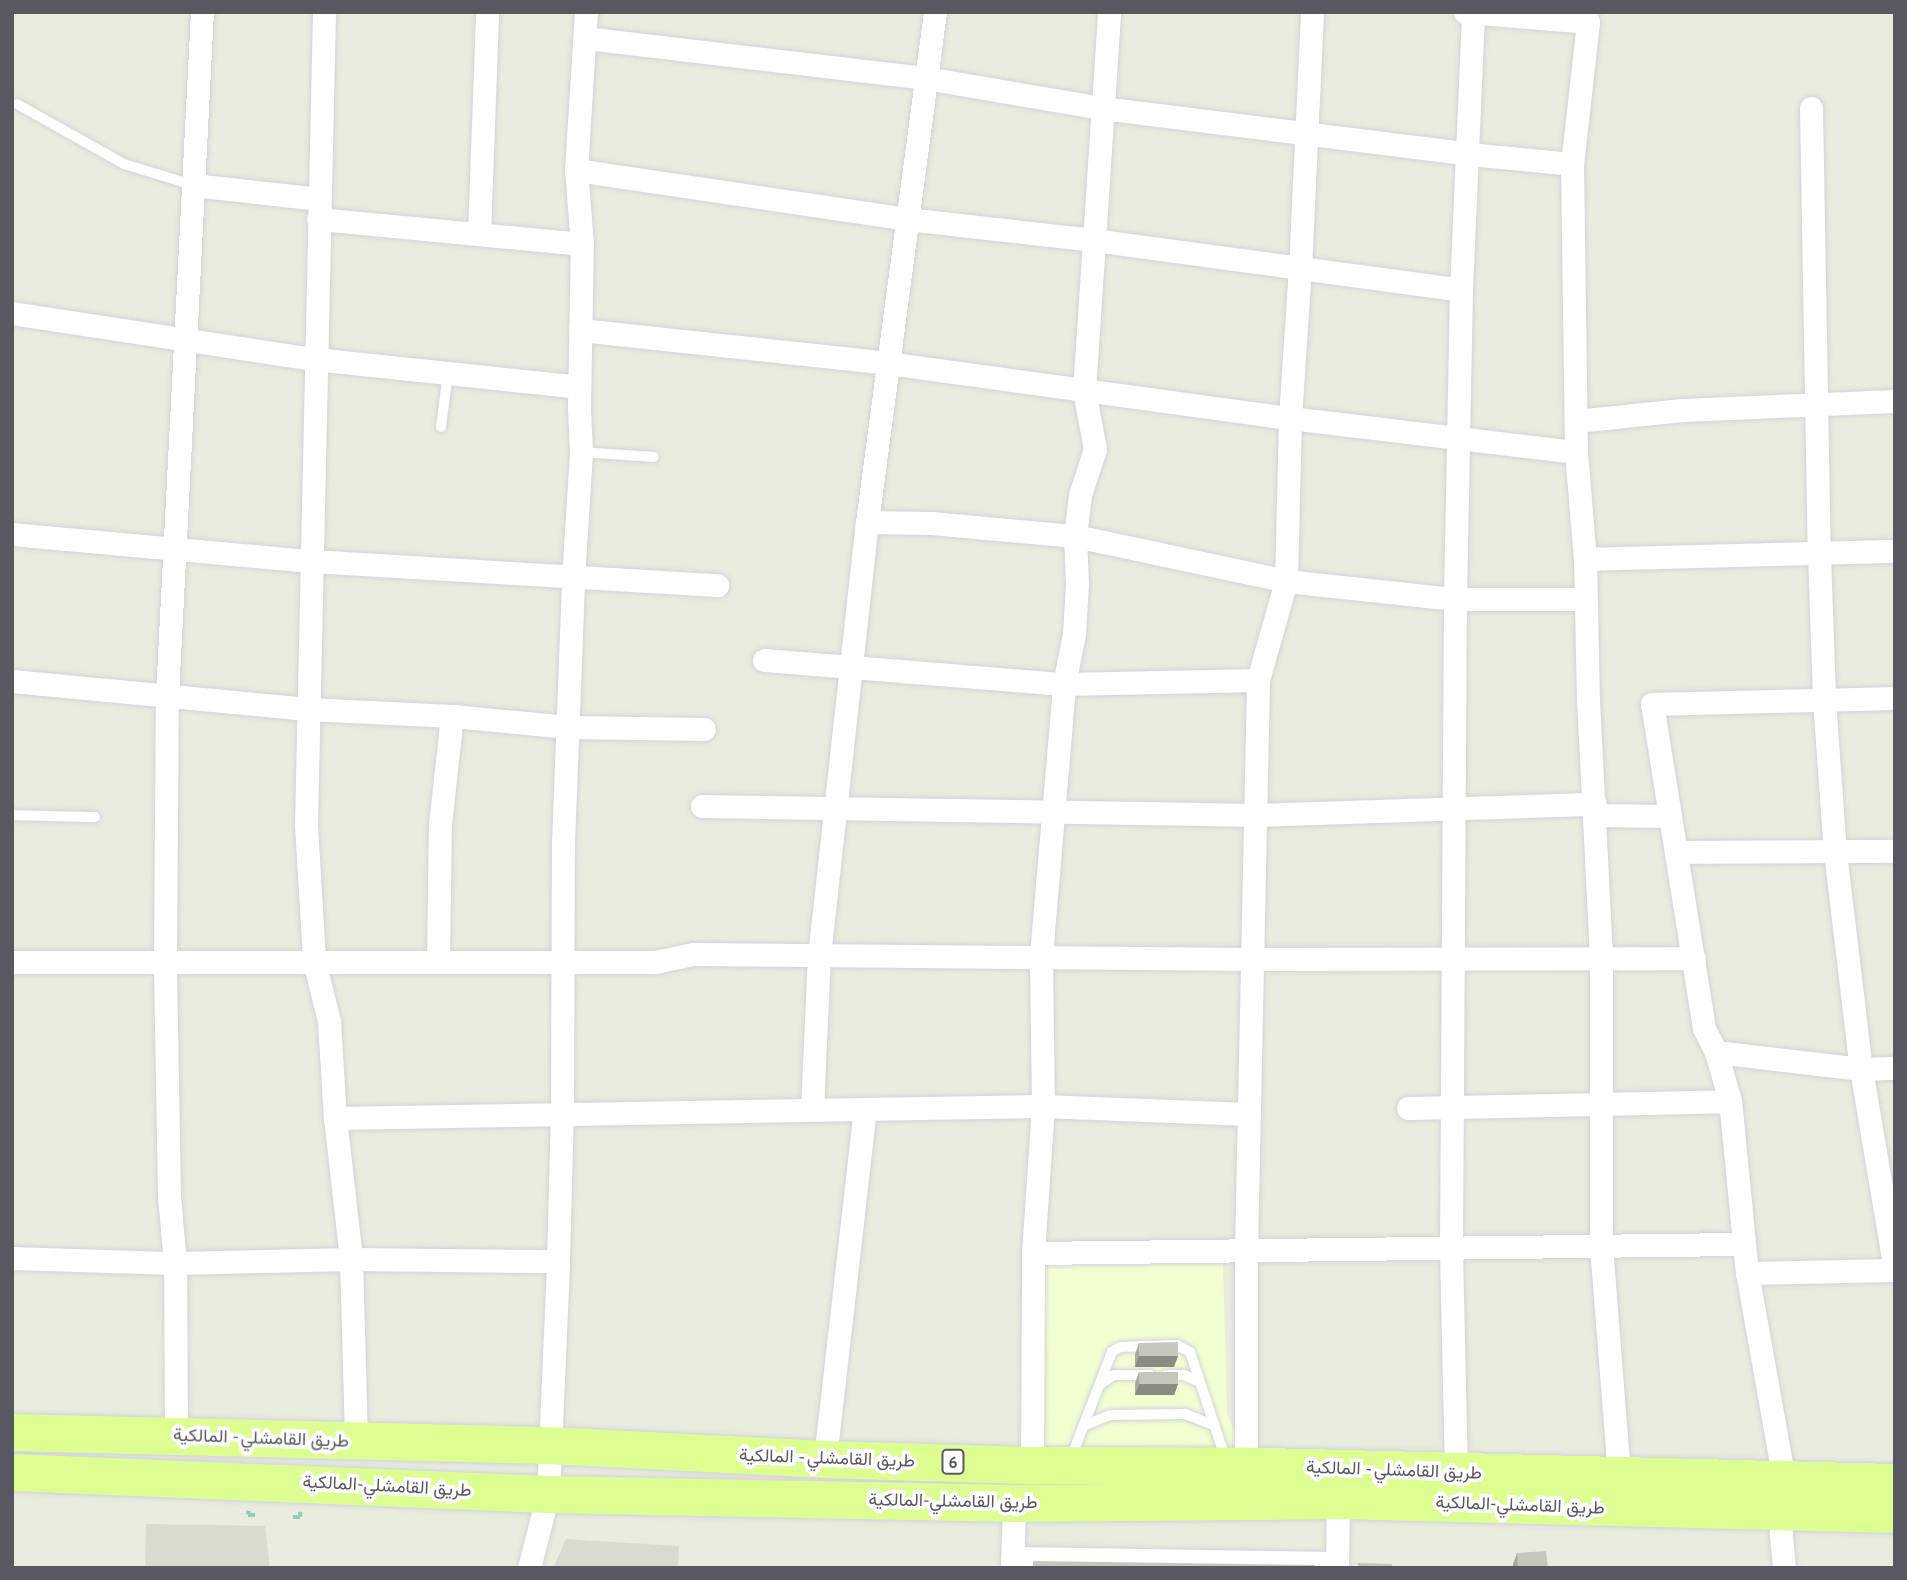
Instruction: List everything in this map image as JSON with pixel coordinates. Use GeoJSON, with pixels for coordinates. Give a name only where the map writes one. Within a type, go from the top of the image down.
{"type":"FeatureCollection","features":[{"type":"Feature","properties":{"kind":"highway","name":"طريق القامشلي - المالكية"},"geometry":{"type":"LineString","coordinates":[[12,1432],[548,1445],[825,1459],[1068,1465],[1251,1475],[1456,1472],[1619,1475],[1781,1496],[1895,1482]]}},
{"type":"Feature","properties":{"kind":"highway"},"geometry":{"type":"LineString","coordinates":[[994,1463],[1003,1503]]}},
{"type":"Feature","properties":{"kind":"highway","name":"طريق القامشلي-المالكية"},"geometry":{"type":"LineString","coordinates":[[12,1472],[548,1494],[1003,1503],[1251,1475],[1338,1500],[1781,1496],[1895,1514]]}},
{"type":"Feature","properties":{"kind":"street"},"geometry":{"type":"LineString","coordinates":[[176,1435],[175,1263],[169,1196],[165,962],[167,695],[202,12]]}},
{"type":"Feature","properties":{"kind":"street"},"geometry":{"type":"LineString","coordinates":[[324,12],[314,359],[306,825],[314,961],[329,1021],[335,1118],[351,1259],[356,1441]]}},
{"type":"Feature","properties":{"kind":"street"},"geometry":{"type":"LineString","coordinates":[[479,234],[487,12]]}},
{"type":"Feature","properties":{"kind":"street"},"geometry":{"type":"LineString","coordinates":[[529,1568],[548,1494],[548,1445],[558,1261],[568,727],[581,452],[579,387],[582,244],[576,170],[586,12]]}},
{"type":"Feature","properties":{"kind":"street"},"geometry":{"type":"LineString","coordinates":[[812,1109],[819,956],[867,522],[935,12]]}},
{"type":"Feature","properties":{"kind":"street"},"geometry":{"type":"LineString","coordinates":[[1032,1465],[1032,1253],[1043,1106],[1041,955],[1056,812],[1064,684],[1074,634],[1077,584],[1075,536],[1080,495],[1096,449],[1084,391],[1109,12]]}},
{"type":"Feature","properties":{"kind":"street"},"geometry":{"type":"LineString","coordinates":[[1251,1475],[1246,1250],[1258,680],[1286,581],[1290,418],[1312,12]]}},
{"type":"Feature","properties":{"kind":"street"},"geometry":{"type":"LineString","coordinates":[[1456,1472],[1451,1248],[1454,1108],[1455,598],[1461,290],[1469,155],[1471,13],[1588,22],[1572,164],[1576,452],[1585,559],[1601,958],[1601,1245],[1619,1475]]}},
{"type":"Feature","properties":{"kind":"street"},"geometry":{"type":"LineString","coordinates":[[585,38],[926,78],[1102,108],[1469,155],[1572,164]]}},
{"type":"Feature","properties":{"kind":"street"},"geometry":{"type":"LineString","coordinates":[[1747,1273],[1895,1269],[1861,1069],[1835,852],[1824,700],[1811,108]]}},
{"type":"Feature","properties":{"kind":"street"},"geometry":{"type":"LineString","coordinates":[[576,170],[907,219],[1093,240],[1461,290]]}},
{"type":"Feature","properties":{"kind":"street"},"geometry":{"type":"LineString","coordinates":[[193,185],[319,209],[479,234],[582,244]]}},
{"type":"Feature","properties":{"kind":"street"},"geometry":{"type":"LineString","coordinates":[[12,313],[314,359],[579,387]]}},
{"type":"Feature","properties":{"kind":"street"},"geometry":{"type":"LineString","coordinates":[[580,330],[887,363],[1290,418],[1576,452]]}},
{"type":"Feature","properties":{"kind":"street"},"geometry":{"type":"LineString","coordinates":[[1576,421],[1682,410],[1895,401]]}},
{"type":"Feature","properties":{"kind":"street"},"geometry":{"type":"LineString","coordinates":[[867,522],[931,523],[1075,536],[1286,581],[1455,598],[1585,599]]}},
{"type":"Feature","properties":{"kind":"street"},"geometry":{"type":"LineString","coordinates":[[12,534],[310,561],[717,585]]}},
{"type":"Feature","properties":{"kind":"street"},"geometry":{"type":"LineString","coordinates":[[1585,559],[1895,551]]}},
{"type":"Feature","properties":{"kind":"street"},"geometry":{"type":"LineString","coordinates":[[764,660],[1064,684],[1258,680]]}},
{"type":"Feature","properties":{"kind":"street"},"geometry":{"type":"LineString","coordinates":[[12,681],[308,709],[452,716],[568,727],[704,729]]}},
{"type":"Feature","properties":{"kind":"street"},"geometry":{"type":"LineString","coordinates":[[1784,1568],[1781,1496],[1743,1244],[1730,1101],[1716,1052],[1704,1028],[1695,958],[1668,816],[1652,704],[1895,698]]}},
{"type":"Feature","properties":{"kind":"street"},"geometry":{"type":"LineString","coordinates":[[438,961],[440,824],[452,716]]}},
{"type":"Feature","properties":{"kind":"street"},"geometry":{"type":"LineString","coordinates":[[702,806],[1256,815],[1454,808],[1595,809],[1668,816]]}},
{"type":"Feature","properties":{"kind":"street"},"geometry":{"type":"LineString","coordinates":[[1676,852],[1895,851]]}},
{"type":"Feature","properties":{"kind":"street"},"geometry":{"type":"LineString","coordinates":[[12,962],[654,962],[694,954],[1254,959],[1695,958]]}},
{"type":"Feature","properties":{"kind":"street"},"geometry":{"type":"LineString","coordinates":[[1716,1052],[1861,1069],[1895,1068]]}},
{"type":"Feature","properties":{"kind":"street"},"geometry":{"type":"LineString","coordinates":[[1408,1108],[1730,1101]]}},
{"type":"Feature","properties":{"kind":"street"},"geometry":{"type":"LineString","coordinates":[[335,1118],[562,1112],[1043,1106],[1249,1114]]}},
{"type":"Feature","properties":{"kind":"street"},"geometry":{"type":"LineString","coordinates":[[825,1459],[865,1110]]}},
{"type":"Feature","properties":{"kind":"street"},"geometry":{"type":"LineString","coordinates":[[1032,1253],[1743,1244]]}},
{"type":"Feature","properties":{"kind":"street"},"geometry":{"type":"LineString","coordinates":[[12,1258],[175,1263],[351,1259],[558,1261]]}},
{"type":"Feature","properties":{"kind":"street"},"geometry":{"type":"LineString","coordinates":[[1003,1503],[1012,1563],[1337,1565],[1338,1500]]}},
{"type":"Feature","properties":{"kind":"lane"},"geometry":{"type":"LineString","coordinates":[[17,104],[124,164],[193,185]]}},
{"type":"Feature","properties":{"kind":"lane"},"geometry":{"type":"LineString","coordinates":[[441,427],[448,373]]}},
{"type":"Feature","properties":{"kind":"lane"},"geometry":{"type":"LineString","coordinates":[[581,452],[654,457]]}},
{"type":"Feature","properties":{"kind":"lane"},"geometry":{"type":"LineString","coordinates":[[12,815],[95,817]]}},
{"type":"Feature","properties":{"kind":"lane"},"geometry":{"type":"LineString","coordinates":[[1068,1465],[1112,1352],[1125,1346],[1182,1346],[1189,1352],[1214,1425],[1251,1475]]}},
{"type":"Feature","properties":{"kind":"lane"},"geometry":{"type":"LineString","coordinates":[[1098,1385],[1109,1377],[1120,1375],[1178,1375],[1200,1382]]}},
{"type":"Feature","properties":{"kind":"lane"},"geometry":{"type":"LineString","coordinates":[[1083,1426],[1098,1418],[1123,1415],[1185,1414],[1214,1425]]}},
{"type":"Feature","properties":{"kind":"shaded area"},"geometry":{"type":"Polygon","coordinates":[[[1223,1261],[1227,1413],[1238,1439],[1238,1455],[1043,1453],[1041,1262],[1223,1261]]]}},
{"type":"Feature","properties":{"kind":"shaded area"},"geometry":{"type":"Polygon","coordinates":[[[146,1524],[265,1526],[270,1568],[145,1568],[146,1524]]]}},
{"type":"Feature","properties":{"kind":"shaded area"},"geometry":{"type":"Polygon","coordinates":[[[566,1539],[679,1546],[678,1568],[553,1568],[566,1539]]]}},
{"type":"Feature","properties":{"kind":"building"},"geometry":{"type":"Polygon","coordinates":[[[1178,1342],[1178,1356],[1139,1356],[1139,1343],[1178,1342]]]}},
{"type":"Feature","properties":{"kind":"building"},"geometry":{"type":"Polygon","coordinates":[[[1139,1372],[1178,1372],[1178,1384],[1139,1384],[1139,1372]]]}},
{"type":"Feature","properties":{"kind":"building"},"geometry":{"type":"Polygon","coordinates":[[[1546,1551],[1548,1568],[1518,1568],[1517,1553],[1546,1551]]]}},
{"type":"Feature","properties":{"kind":"building"},"geometry":{"type":"Polygon","coordinates":[[[1033,1561],[1315,1565],[1315,1568],[1026,1568],[1033,1567],[1033,1561]]]}},
{"type":"Feature","properties":{"kind":"building"},"geometry":{"type":"Polygon","coordinates":[[[1358,1563],[1392,1564],[1392,1568],[1358,1568],[1358,1563]]]}}]}
